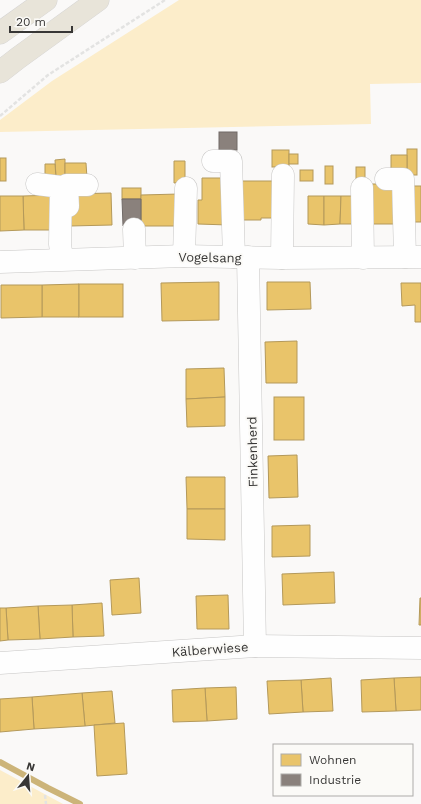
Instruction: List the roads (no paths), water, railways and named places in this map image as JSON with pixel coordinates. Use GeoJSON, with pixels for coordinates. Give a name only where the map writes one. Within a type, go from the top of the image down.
{"type":"FeatureCollection","features":[{"type":"Feature","properties":{"kind":"highway"},"geometry":{"type":"LineString","coordinates":[[0,33],[46,0]]}},
{"type":"Feature","properties":{"kind":"highway"},"geometry":{"type":"LineString","coordinates":[[0,72],[98,0]]}},
{"type":"Feature","properties":{"kind":"street","name":"Finkenherd"},"geometry":{"type":"LineString","coordinates":[[213,161],[232,161],[241,257],[255,646]]}},
{"type":"Feature","properties":{"kind":"street"},"geometry":{"type":"LineString","coordinates":[[282,258],[283,174]]}},
{"type":"Feature","properties":{"kind":"street"},"geometry":{"type":"LineString","coordinates":[[386,179],[403,179],[413,257]]}},
{"type":"Feature","properties":{"kind":"street"},"geometry":{"type":"LineString","coordinates":[[37,184],[61,187],[60,244],[65,259]]}},
{"type":"Feature","properties":{"kind":"street"},"geometry":{"type":"LineString","coordinates":[[65,259],[67,185],[88,186]]}},
{"type":"Feature","properties":{"kind":"street"},"geometry":{"type":"LineString","coordinates":[[184,256],[186,188]]}},
{"type":"Feature","properties":{"kind":"street"},"geometry":{"type":"LineString","coordinates":[[362,188],[363,258]]}},
{"type":"Feature","properties":{"kind":"street"},"geometry":{"type":"LineString","coordinates":[[134,229],[135,258]]}},
{"type":"Feature","properties":{"kind":"street","name":"Vogelsang"},"geometry":{"type":"LineString","coordinates":[[0,262],[184,256],[282,258],[413,257]]}},
{"type":"Feature","properties":{"kind":"street","name":"Kälberwiese"},"geometry":{"type":"LineString","coordinates":[[0,663],[255,646],[421,648]]}},
{"type":"Feature","properties":{"kind":"waterway"},"geometry":{"type":"LineString","coordinates":[[0,762],[80,804]]}}]}
